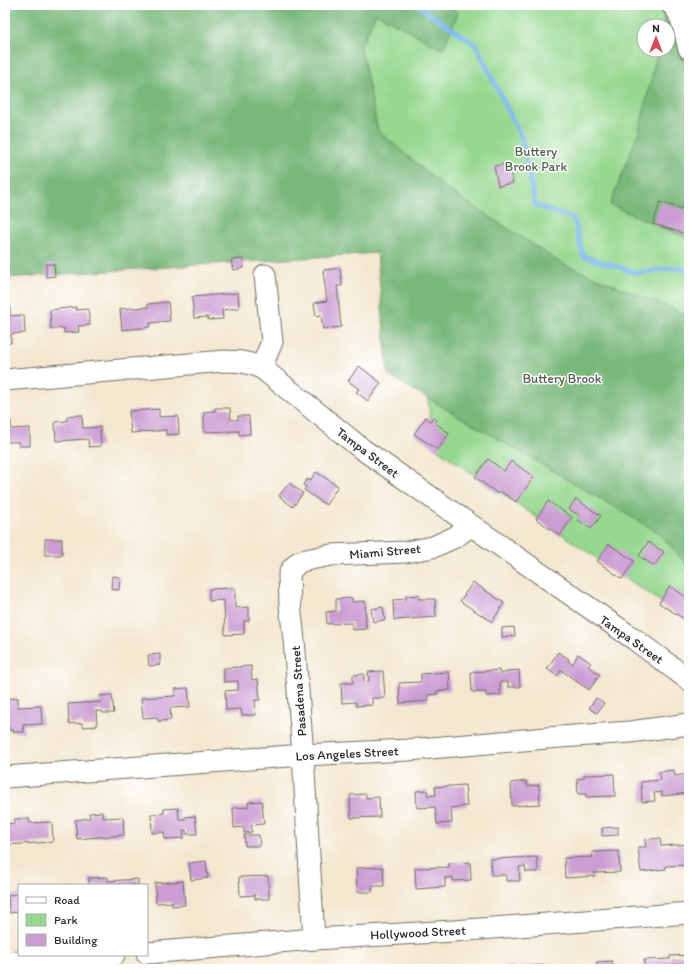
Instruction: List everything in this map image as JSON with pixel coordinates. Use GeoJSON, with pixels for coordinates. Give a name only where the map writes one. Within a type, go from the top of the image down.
{"type":"FeatureCollection","features":[{"type":"Feature","properties":{"kind":"street"},"geometry":{"type":"LineString","coordinates":[[672,5],[680,17],[689,49]]}},
{"type":"Feature","properties":{"kind":"street"},"geometry":{"type":"LineString","coordinates":[[261,368],[272,342],[264,275]]}},
{"type":"Feature","properties":{"kind":"street","name":"Tampa Street"},"geometry":{"type":"LineString","coordinates":[[5,380],[224,361],[247,362],[261,368],[362,449],[634,639],[689,680]]}},
{"type":"Feature","properties":{"kind":"street","name":"Miami Street"},"geometry":{"type":"LineString","coordinates":[[296,565],[306,560],[331,555],[406,552],[433,547],[455,537],[471,526]]}},
{"type":"Feature","properties":{"kind":"street","name":"Pasadena Street"},"geometry":{"type":"LineString","coordinates":[[296,565],[291,570],[290,575],[290,604],[303,755],[314,939]]}},
{"type":"Feature","properties":{"kind":"street","name":"Los Angeles Street"},"geometry":{"type":"LineString","coordinates":[[5,777],[303,755],[408,750],[630,732],[689,724]]}},
{"type":"Feature","properties":{"kind":"street","name":"Hollywood Street"},"geometry":{"type":"LineString","coordinates":[[148,953],[314,939],[454,931],[689,913]]}},
{"type":"Feature","properties":{"kind":"street"},"geometry":{"type":"LineString","coordinates":[[5,963],[100,956]]}},
{"type":"Feature","properties":{"kind":"green space","name":"Buttery Brook"},"geometry":{"type":"Polygon","coordinates":[[[5,5],[689,5],[689,621],[434,447],[408,244],[5,5]]]}},
{"type":"Feature","properties":{"kind":"green space","name":"Buttery Brook Park"},"geometry":{"type":"Polygon","coordinates":[[[5,5],[448,5],[458,13],[443,50],[376,13],[361,47],[378,131],[447,189],[561,263],[689,316],[689,567],[659,533],[388,375],[377,253],[5,278],[5,5]]]}},
{"type":"Feature","properties":{"kind":"green space"},"geometry":{"type":"Polygon","coordinates":[[[664,5],[689,5],[689,239],[610,205],[639,131],[656,58],[676,58],[676,18],[663,18],[664,5]]]}},
{"type":"Feature","properties":{"kind":"building"},"geometry":{"type":"Polygon","coordinates":[[[509,163],[513,183],[498,186],[494,166],[509,163]]]}},
{"type":"Feature","properties":{"kind":"building"},"geometry":{"type":"Polygon","coordinates":[[[660,202],[689,211],[689,225],[686,234],[653,224],[660,202]]]}},
{"type":"Feature","properties":{"kind":"building"},"geometry":{"type":"Polygon","coordinates":[[[243,259],[244,268],[233,270],[231,260],[243,259]]]}},
{"type":"Feature","properties":{"kind":"building"},"geometry":{"type":"Polygon","coordinates":[[[46,264],[54,264],[55,276],[46,277],[46,264]]]}},
{"type":"Feature","properties":{"kind":"building"},"geometry":{"type":"Polygon","coordinates":[[[340,268],[342,286],[337,286],[341,327],[323,329],[321,315],[316,316],[314,303],[327,301],[323,270],[340,268]]]}},
{"type":"Feature","properties":{"kind":"building"},"geometry":{"type":"Polygon","coordinates":[[[238,293],[239,308],[222,310],[223,319],[208,320],[208,317],[194,318],[192,297],[238,293]]]}},
{"type":"Feature","properties":{"kind":"building"},"geometry":{"type":"Polygon","coordinates":[[[168,302],[170,321],[150,323],[150,327],[122,330],[120,309],[148,307],[148,304],[168,302]]]}},
{"type":"Feature","properties":{"kind":"building"},"geometry":{"type":"Polygon","coordinates":[[[10,306],[10,316],[24,315],[25,333],[11,334],[11,343],[5,343],[5,307],[10,306]]]}},
{"type":"Feature","properties":{"kind":"building"},"geometry":{"type":"Polygon","coordinates":[[[76,307],[76,310],[88,309],[90,325],[78,326],[79,332],[64,333],[64,328],[51,329],[50,310],[76,307]]]}},
{"type":"Feature","properties":{"kind":"building"},"geometry":{"type":"Polygon","coordinates":[[[359,366],[381,383],[368,401],[356,392],[359,389],[348,381],[359,366]]]}},
{"type":"Feature","properties":{"kind":"building"},"geometry":{"type":"Polygon","coordinates":[[[215,408],[230,408],[231,420],[238,420],[238,416],[249,416],[250,434],[239,435],[239,431],[204,432],[204,412],[215,411],[215,408]]]}},
{"type":"Feature","properties":{"kind":"building"},"geometry":{"type":"Polygon","coordinates":[[[159,409],[159,417],[178,416],[179,434],[166,435],[166,430],[131,433],[129,411],[159,409]]]}},
{"type":"Feature","properties":{"kind":"building"},"geometry":{"type":"Polygon","coordinates":[[[82,415],[83,428],[100,427],[101,446],[89,447],[88,439],[56,441],[55,422],[67,421],[67,416],[82,415]]]}},
{"type":"Feature","properties":{"kind":"building"},"geometry":{"type":"Polygon","coordinates":[[[426,417],[430,421],[433,417],[437,420],[435,423],[449,433],[438,450],[414,434],[426,417]]]}},
{"type":"Feature","properties":{"kind":"building"},"geometry":{"type":"Polygon","coordinates":[[[5,421],[11,421],[11,429],[30,428],[30,446],[19,446],[19,442],[5,442],[5,421]]]}},
{"type":"Feature","properties":{"kind":"building"},"geometry":{"type":"Polygon","coordinates":[[[488,459],[504,471],[511,461],[534,477],[516,502],[500,491],[498,494],[475,477],[488,459]]]}},
{"type":"Feature","properties":{"kind":"building"},"geometry":{"type":"Polygon","coordinates":[[[316,472],[338,486],[326,505],[304,490],[306,487],[303,485],[307,479],[310,481],[316,472]]]}},
{"type":"Feature","properties":{"kind":"building"},"geometry":{"type":"Polygon","coordinates":[[[289,483],[303,493],[293,507],[279,496],[289,483]]]}},
{"type":"Feature","properties":{"kind":"building"},"geometry":{"type":"Polygon","coordinates":[[[576,499],[601,516],[591,529],[578,520],[580,516],[569,509],[576,499]]]}},
{"type":"Feature","properties":{"kind":"building"},"geometry":{"type":"Polygon","coordinates":[[[548,501],[572,517],[560,536],[536,519],[548,501]]]}},
{"type":"Feature","properties":{"kind":"building"},"geometry":{"type":"Polygon","coordinates":[[[45,539],[62,539],[62,555],[45,555],[45,539]]]}},
{"type":"Feature","properties":{"kind":"building"},"geometry":{"type":"Polygon","coordinates":[[[648,542],[664,552],[654,566],[639,556],[648,542]]]}},
{"type":"Feature","properties":{"kind":"building"},"geometry":{"type":"Polygon","coordinates":[[[609,544],[634,561],[622,579],[597,561],[609,544]]]}},
{"type":"Feature","properties":{"kind":"building"},"geometry":{"type":"Polygon","coordinates":[[[112,576],[120,577],[119,590],[111,589],[112,576]]]}},
{"type":"Feature","properties":{"kind":"building"},"geometry":{"type":"Polygon","coordinates":[[[473,582],[504,603],[492,622],[460,601],[473,582]]]}},
{"type":"Feature","properties":{"kind":"building"},"geometry":{"type":"Polygon","coordinates":[[[670,586],[689,599],[689,611],[684,619],[659,603],[670,586]]]}},
{"type":"Feature","properties":{"kind":"building"},"geometry":{"type":"Polygon","coordinates":[[[235,588],[235,608],[249,607],[249,621],[244,621],[244,634],[225,635],[224,600],[209,601],[209,589],[235,588]]]}},
{"type":"Feature","properties":{"kind":"building"},"geometry":{"type":"Polygon","coordinates":[[[419,595],[419,599],[435,599],[436,617],[394,620],[393,600],[406,599],[406,596],[419,595]]]}},
{"type":"Feature","properties":{"kind":"building"},"geometry":{"type":"Polygon","coordinates":[[[352,598],[352,602],[365,601],[366,629],[352,630],[352,623],[327,624],[326,612],[336,611],[336,599],[352,598]]]}},
{"type":"Feature","properties":{"kind":"building"},"geometry":{"type":"Polygon","coordinates":[[[383,607],[385,620],[373,622],[371,609],[383,607]]]}},
{"type":"Feature","properties":{"kind":"building"},"geometry":{"type":"Polygon","coordinates":[[[514,627],[515,636],[502,637],[502,628],[514,627]]]}},
{"type":"Feature","properties":{"kind":"building"},"geometry":{"type":"Polygon","coordinates":[[[558,652],[569,659],[568,661],[573,664],[578,654],[591,663],[588,666],[600,675],[589,690],[561,670],[557,676],[547,669],[558,652]]]}},
{"type":"Feature","properties":{"kind":"building"},"geometry":{"type":"Polygon","coordinates":[[[160,654],[160,665],[149,666],[148,655],[160,654]]]}},
{"type":"Feature","properties":{"kind":"building"},"geometry":{"type":"Polygon","coordinates":[[[251,666],[252,680],[258,679],[260,700],[255,700],[256,715],[242,715],[241,709],[226,710],[225,691],[238,690],[238,681],[224,682],[224,668],[251,666]]]}},
{"type":"Feature","properties":{"kind":"building"},"geometry":{"type":"Polygon","coordinates":[[[499,670],[499,673],[507,673],[507,671],[519,670],[520,687],[508,687],[508,682],[500,682],[500,695],[486,696],[486,692],[472,692],[471,672],[499,670]]]}},
{"type":"Feature","properties":{"kind":"building"},"geometry":{"type":"Polygon","coordinates":[[[383,671],[385,698],[372,698],[372,705],[356,706],[356,702],[342,703],[341,683],[353,683],[353,675],[364,674],[364,682],[369,681],[368,672],[383,671]]]}},
{"type":"Feature","properties":{"kind":"building"},"geometry":{"type":"Polygon","coordinates":[[[449,672],[450,690],[437,691],[437,694],[428,695],[428,701],[400,703],[399,683],[421,682],[421,674],[449,672]]]}},
{"type":"Feature","properties":{"kind":"building"},"geometry":{"type":"Polygon","coordinates":[[[188,688],[190,707],[170,708],[171,720],[158,721],[157,717],[143,718],[141,698],[175,696],[175,689],[188,688]]]}},
{"type":"Feature","properties":{"kind":"building"},"geometry":{"type":"Polygon","coordinates":[[[112,695],[114,713],[103,713],[102,711],[96,711],[97,726],[83,727],[82,723],[69,724],[68,704],[101,702],[100,696],[112,695]]]}},
{"type":"Feature","properties":{"kind":"building"},"geometry":{"type":"Polygon","coordinates":[[[18,698],[18,707],[41,706],[42,724],[23,725],[24,732],[13,732],[13,730],[9,730],[9,727],[5,728],[5,699],[18,698]]]}},
{"type":"Feature","properties":{"kind":"building"},"geometry":{"type":"Polygon","coordinates":[[[596,698],[604,703],[597,713],[589,708],[596,698]]]}},
{"type":"Feature","properties":{"kind":"building"},"geometry":{"type":"Polygon","coordinates":[[[674,770],[675,776],[688,774],[689,793],[662,796],[662,792],[654,793],[655,801],[642,802],[641,782],[660,780],[659,772],[674,770]]]}},
{"type":"Feature","properties":{"kind":"building"},"geometry":{"type":"Polygon","coordinates":[[[614,774],[615,796],[586,797],[586,794],[578,794],[577,779],[584,778],[584,775],[614,774]]]}},
{"type":"Feature","properties":{"kind":"building"},"geometry":{"type":"Polygon","coordinates":[[[526,781],[527,786],[539,785],[540,804],[512,806],[511,783],[526,781]]]}},
{"type":"Feature","properties":{"kind":"building"},"geometry":{"type":"Polygon","coordinates":[[[465,785],[467,806],[451,808],[452,823],[437,824],[435,807],[417,808],[416,791],[427,790],[428,796],[436,795],[435,787],[465,785]]]}},
{"type":"Feature","properties":{"kind":"building"},"geometry":{"type":"Polygon","coordinates":[[[366,794],[366,798],[379,797],[380,817],[351,818],[350,795],[366,794]]]}},
{"type":"Feature","properties":{"kind":"building"},"geometry":{"type":"Polygon","coordinates":[[[262,801],[264,824],[251,825],[252,832],[244,833],[244,827],[234,828],[233,808],[248,807],[248,802],[262,801]]]}},
{"type":"Feature","properties":{"kind":"building"},"geometry":{"type":"Polygon","coordinates":[[[178,808],[179,819],[195,816],[197,834],[186,834],[186,830],[183,830],[184,838],[165,839],[164,832],[152,833],[151,814],[164,813],[164,809],[178,808]]]}},
{"type":"Feature","properties":{"kind":"building"},"geometry":{"type":"Polygon","coordinates":[[[102,812],[103,818],[123,817],[124,835],[77,839],[75,820],[90,818],[89,813],[102,812]]]}},
{"type":"Feature","properties":{"kind":"building"},"geometry":{"type":"Polygon","coordinates":[[[14,819],[29,819],[30,823],[52,822],[53,842],[5,845],[5,824],[15,823],[14,819]]]}},
{"type":"Feature","properties":{"kind":"building"},"geometry":{"type":"Polygon","coordinates":[[[618,827],[618,835],[602,836],[602,828],[618,827]]]}},
{"type":"Feature","properties":{"kind":"building"},"geometry":{"type":"Polygon","coordinates":[[[244,835],[259,835],[260,846],[245,846],[244,835]]]}},
{"type":"Feature","properties":{"kind":"building"},"geometry":{"type":"Polygon","coordinates":[[[660,838],[661,846],[689,844],[689,865],[666,866],[666,869],[641,872],[638,847],[646,847],[645,840],[660,838]]]}},
{"type":"Feature","properties":{"kind":"building"},"geometry":{"type":"Polygon","coordinates":[[[619,851],[620,872],[594,873],[595,876],[565,878],[564,858],[593,857],[592,852],[619,851]]]}},
{"type":"Feature","properties":{"kind":"building"},"geometry":{"type":"Polygon","coordinates":[[[537,857],[538,872],[526,872],[525,866],[519,867],[520,881],[506,881],[506,875],[491,875],[490,859],[537,857]]]}},
{"type":"Feature","properties":{"kind":"building"},"geometry":{"type":"Polygon","coordinates":[[[206,861],[208,878],[191,880],[189,863],[206,861]]]}},
{"type":"Feature","properties":{"kind":"building"},"geometry":{"type":"Polygon","coordinates":[[[470,862],[471,880],[453,881],[453,877],[445,878],[445,887],[416,889],[415,868],[449,867],[449,863],[470,862]]]}},
{"type":"Feature","properties":{"kind":"building"},"geometry":{"type":"Polygon","coordinates":[[[383,867],[384,886],[372,886],[372,892],[357,892],[356,868],[383,867]]]}},
{"type":"Feature","properties":{"kind":"building"},"geometry":{"type":"Polygon","coordinates":[[[268,876],[269,899],[255,899],[255,895],[240,896],[239,877],[268,876]]]}},
{"type":"Feature","properties":{"kind":"building"},"geometry":{"type":"Polygon","coordinates":[[[108,877],[108,881],[138,879],[138,884],[89,884],[89,878],[108,877]]]}},
{"type":"Feature","properties":{"kind":"building"},"geometry":{"type":"Polygon","coordinates":[[[183,881],[185,905],[172,906],[172,902],[156,903],[155,883],[183,881]]]}},
{"type":"Feature","properties":{"kind":"building"},"geometry":{"type":"Polygon","coordinates":[[[18,894],[18,912],[9,913],[8,895],[18,894]]]}},
{"type":"Feature","properties":{"kind":"building"},"geometry":{"type":"Polygon","coordinates":[[[689,955],[689,969],[644,969],[644,960],[670,959],[670,956],[689,955]]]}},
{"type":"Feature","properties":{"kind":"building"},"geometry":{"type":"Polygon","coordinates":[[[612,961],[613,967],[625,966],[626,969],[597,969],[597,962],[612,961]]]}},
{"type":"Feature","properties":{"kind":"building"},"geometry":{"type":"Polygon","coordinates":[[[551,965],[551,969],[522,969],[521,966],[551,965]]]}},
{"type":"Feature","properties":{"kind":"building"},"geometry":{"type":"Polygon","coordinates":[[[515,966],[515,969],[504,969],[504,967],[515,966]]]}},
{"type":"Feature","properties":{"kind":"waterway"},"geometry":{"type":"LineString","coordinates":[[5,13],[17,5]]}},
{"type":"Feature","properties":{"kind":"waterway"},"geometry":{"type":"LineString","coordinates":[[417,5],[476,45],[522,139],[535,205],[574,219],[583,256],[638,273],[680,267],[689,273]]}},
{"type":"Feature","properties":{"kind":"waterway"},"geometry":{"type":"LineString","coordinates":[[5,62],[8,63],[5,80]]}}]}
